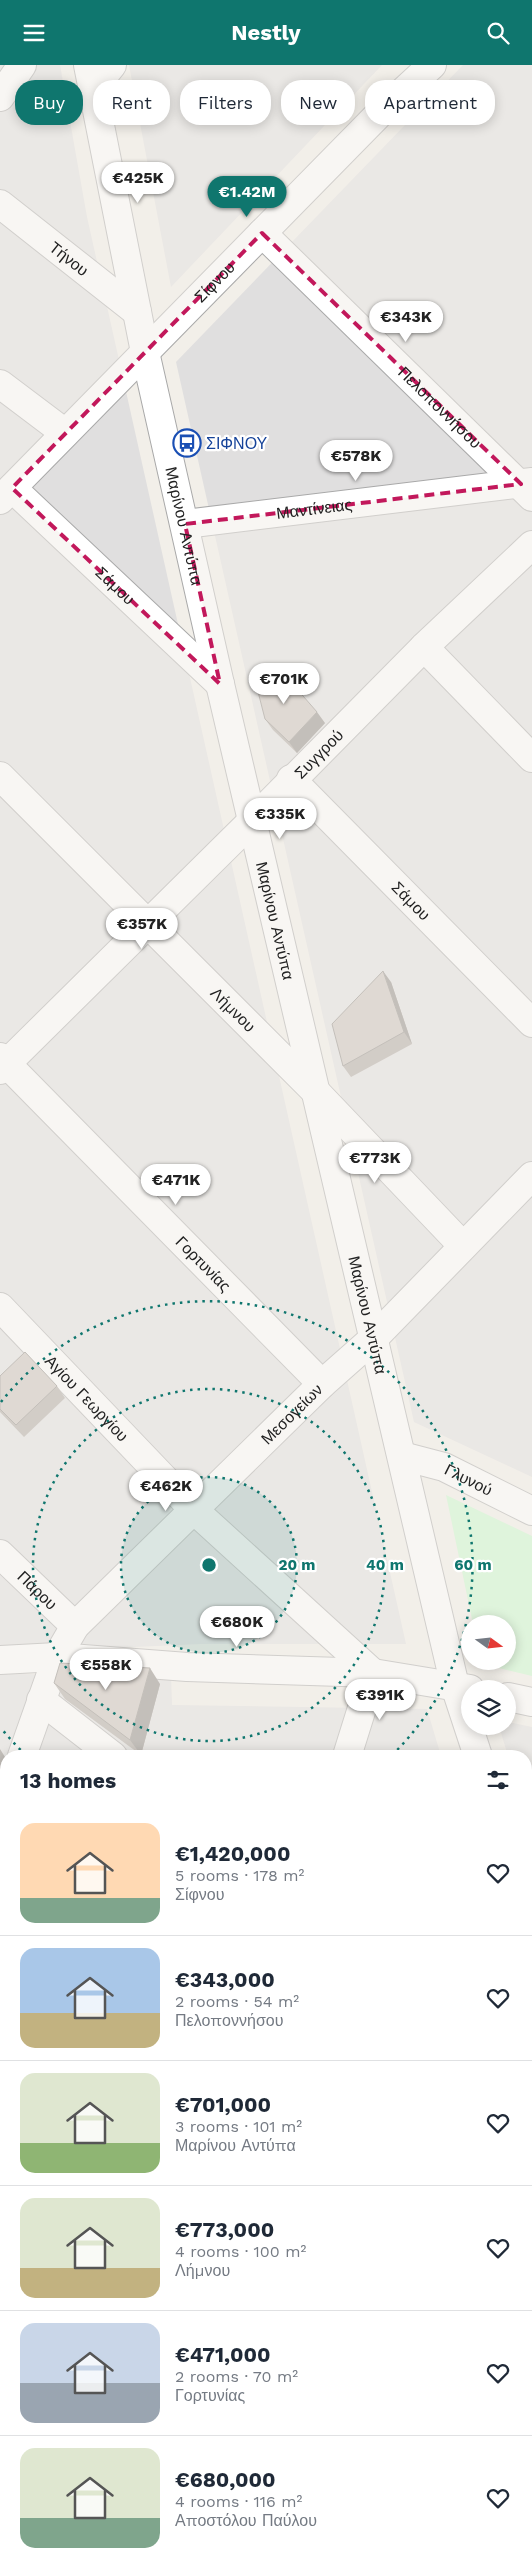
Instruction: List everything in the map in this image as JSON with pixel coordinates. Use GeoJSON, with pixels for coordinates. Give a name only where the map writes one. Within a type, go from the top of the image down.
{"type":"FeatureCollection","features":[{"type":"Feature","properties":{"kind":"street"},"geometry":{"type":"LineString","coordinates":[[0,97],[22,65]]}},
{"type":"Feature","properties":{"kind":"street"},"geometry":{"type":"LineString","coordinates":[[91,77],[112,65]]}},
{"type":"Feature","properties":{"kind":"street","name":"Σίφνου"},"geometry":{"type":"LineString","coordinates":[[6,494],[380,113],[432,65]]}},
{"type":"Feature","properties":{"kind":"street","name":"Μαρίνου Αντύπα"},"geometry":{"type":"LineString","coordinates":[[91,77],[145,352],[220,685],[402,1456],[461,1680]]}},
{"type":"Feature","properties":{"kind":"street","name":"Τήνου"},"geometry":{"type":"LineString","coordinates":[[0,204],[137,312]]}},
{"type":"Feature","properties":{"kind":"street","name":"Πελοποννήσου"},"geometry":{"type":"LineString","coordinates":[[262,233],[528,488]]}},
{"type":"Feature","properties":{"kind":"street"},"geometry":{"type":"LineString","coordinates":[[0,384],[65,433]]}},
{"type":"Feature","properties":{"kind":"street","name":"Μαντίνειας"},"geometry":{"type":"LineString","coordinates":[[185,524],[528,488]]}},
{"type":"Feature","properties":{"kind":"street","name":"Σάμου"},"geometry":{"type":"LineString","coordinates":[[6,494],[220,685]]}},
{"type":"Feature","properties":{"kind":"street","name":"Συγγρού"},"geometry":{"type":"LineString","coordinates":[[2,1063],[253,819],[424,647],[532,545]]}},
{"type":"Feature","properties":{"kind":"street"},"geometry":{"type":"LineString","coordinates":[[424,647],[532,758]]}},
{"type":"Feature","properties":{"kind":"street","name":"Λήμνου"},"geometry":{"type":"LineString","coordinates":[[0,776],[317,1093],[463,1246]]}},
{"type":"Feature","properties":{"kind":"street","name":"Σάμου"},"geometry":{"type":"LineString","coordinates":[[291,779],[532,1023]]}},
{"type":"Feature","properties":{"kind":"street","name":"Γορτυνίας"},"geometry":{"type":"LineString","coordinates":[[2,1063],[322,1384]]}},
{"type":"Feature","properties":{"kind":"street","name":"Μεσογείων"},"geometry":{"type":"LineString","coordinates":[[24,1750],[57,1657],[75,1626],[322,1384],[374,1338],[532,1175]]}},
{"type":"Feature","properties":{"kind":"street","name":"Αγίου Γεωργίου"},"geometry":{"type":"LineString","coordinates":[[0,1307],[194,1510],[373,1673]]}},
{"type":"Feature","properties":{"kind":"street","name":"Γλυνού"},"geometry":{"type":"LineString","coordinates":[[402,1456],[444,1467],[532,1511]]}},
{"type":"Feature","properties":{"kind":"street","name":"Πάρου"},"geometry":{"type":"LineString","coordinates":[[0,1555],[75,1626]]}},
{"type":"Feature","properties":{"kind":"street"},"geometry":{"type":"LineString","coordinates":[[0,1659],[57,1657],[187,1667],[373,1673],[461,1688]]}},
{"type":"Feature","properties":{"kind":"street"},"geometry":{"type":"LineString","coordinates":[[349,1750],[373,1673]]}},
{"type":"Feature","properties":{"kind":"street"},"geometry":{"type":"LineString","coordinates":[[516,1699],[532,1702]]}},
{"type":"Feature","properties":{"kind":"street"},"geometry":{"type":"LineString","coordinates":[[41,1700],[105,1750]]}},
{"type":"Feature","properties":{"kind":"street","name":"Μαρίνου Αντύπα"},"geometry":{"type":"LineString","coordinates":[[473,1735],[477,1750]]}},
{"type":"Feature","properties":{"kind":"highlighted area"},"geometry":{"type":"Polygon","coordinates":[[[262,233],[521,484],[185,524],[220,684],[12,488],[262,233]]]}},
{"type":"Feature","properties":{"kind":"shaded area"},"geometry":{"type":"Polygon","coordinates":[[[0,65],[60,65],[63,80],[15,80],[15,125],[71,125],[87,217],[406,1644],[201,1644],[0,1653],[0,65]]]}},
{"type":"Feature","properties":{"kind":"shaded area"},"geometry":{"type":"Polygon","coordinates":[[[129,65],[382,65],[368,80],[365,80],[365,83],[355,93],[355,80],[281,80],[281,125],[325,125],[171,287],[140,125],[170,125],[170,80],[132,80],[129,65]]]}},
{"type":"Feature","properties":{"kind":"shaded area"},"geometry":{"type":"Polygon","coordinates":[[[463,65],[532,65],[532,1477],[414,1422],[176,362],[405,125],[495,125],[495,80],[449,80],[463,65]]]}},
{"type":"Feature","properties":{"kind":"shaded area"},"geometry":{"type":"Polygon","coordinates":[[[0,1674],[171,1675],[172,1705],[427,1709],[439,1750],[0,1750],[0,1674]]]}},
{"type":"Feature","properties":{"kind":"shaded area"},"geometry":{"type":"Polygon","coordinates":[[[516,1724],[532,1727],[532,1750],[506,1750],[502,1735],[516,1735],[516,1724]]]}},
{"type":"Feature","properties":{"kind":"green space"},"geometry":{"type":"Polygon","coordinates":[[[446,1495],[532,1536],[532,1676],[507,1670],[516,1670],[516,1615],[471,1615],[446,1495]]]}},
{"type":"Feature","properties":{"kind":"building"},"geometry":{"type":"Polygon","coordinates":[[[283,673],[317,712],[289,742],[265,719],[255,680],[283,673]]]}},
{"type":"Feature","properties":{"kind":"building"},"geometry":{"type":"Polygon","coordinates":[[[383,971],[404,1032],[343,1066],[332,1024],[383,971]]]}},
{"type":"Feature","properties":{"kind":"building"},"geometry":{"type":"Polygon","coordinates":[[[25,1352],[57,1386],[16,1425],[0,1409],[0,1376],[25,1352]]]}},
{"type":"Feature","properties":{"kind":"building"},"geometry":{"type":"Polygon","coordinates":[[[60,1663],[150,1668],[130,1740],[54,1683],[60,1663]]]}},
{"type":"Feature","properties":{"kind":"place","name":"ΣΙΦΝΟΥ"},"geometry":{"type":"Point","coordinates":[187,443]}}]}
